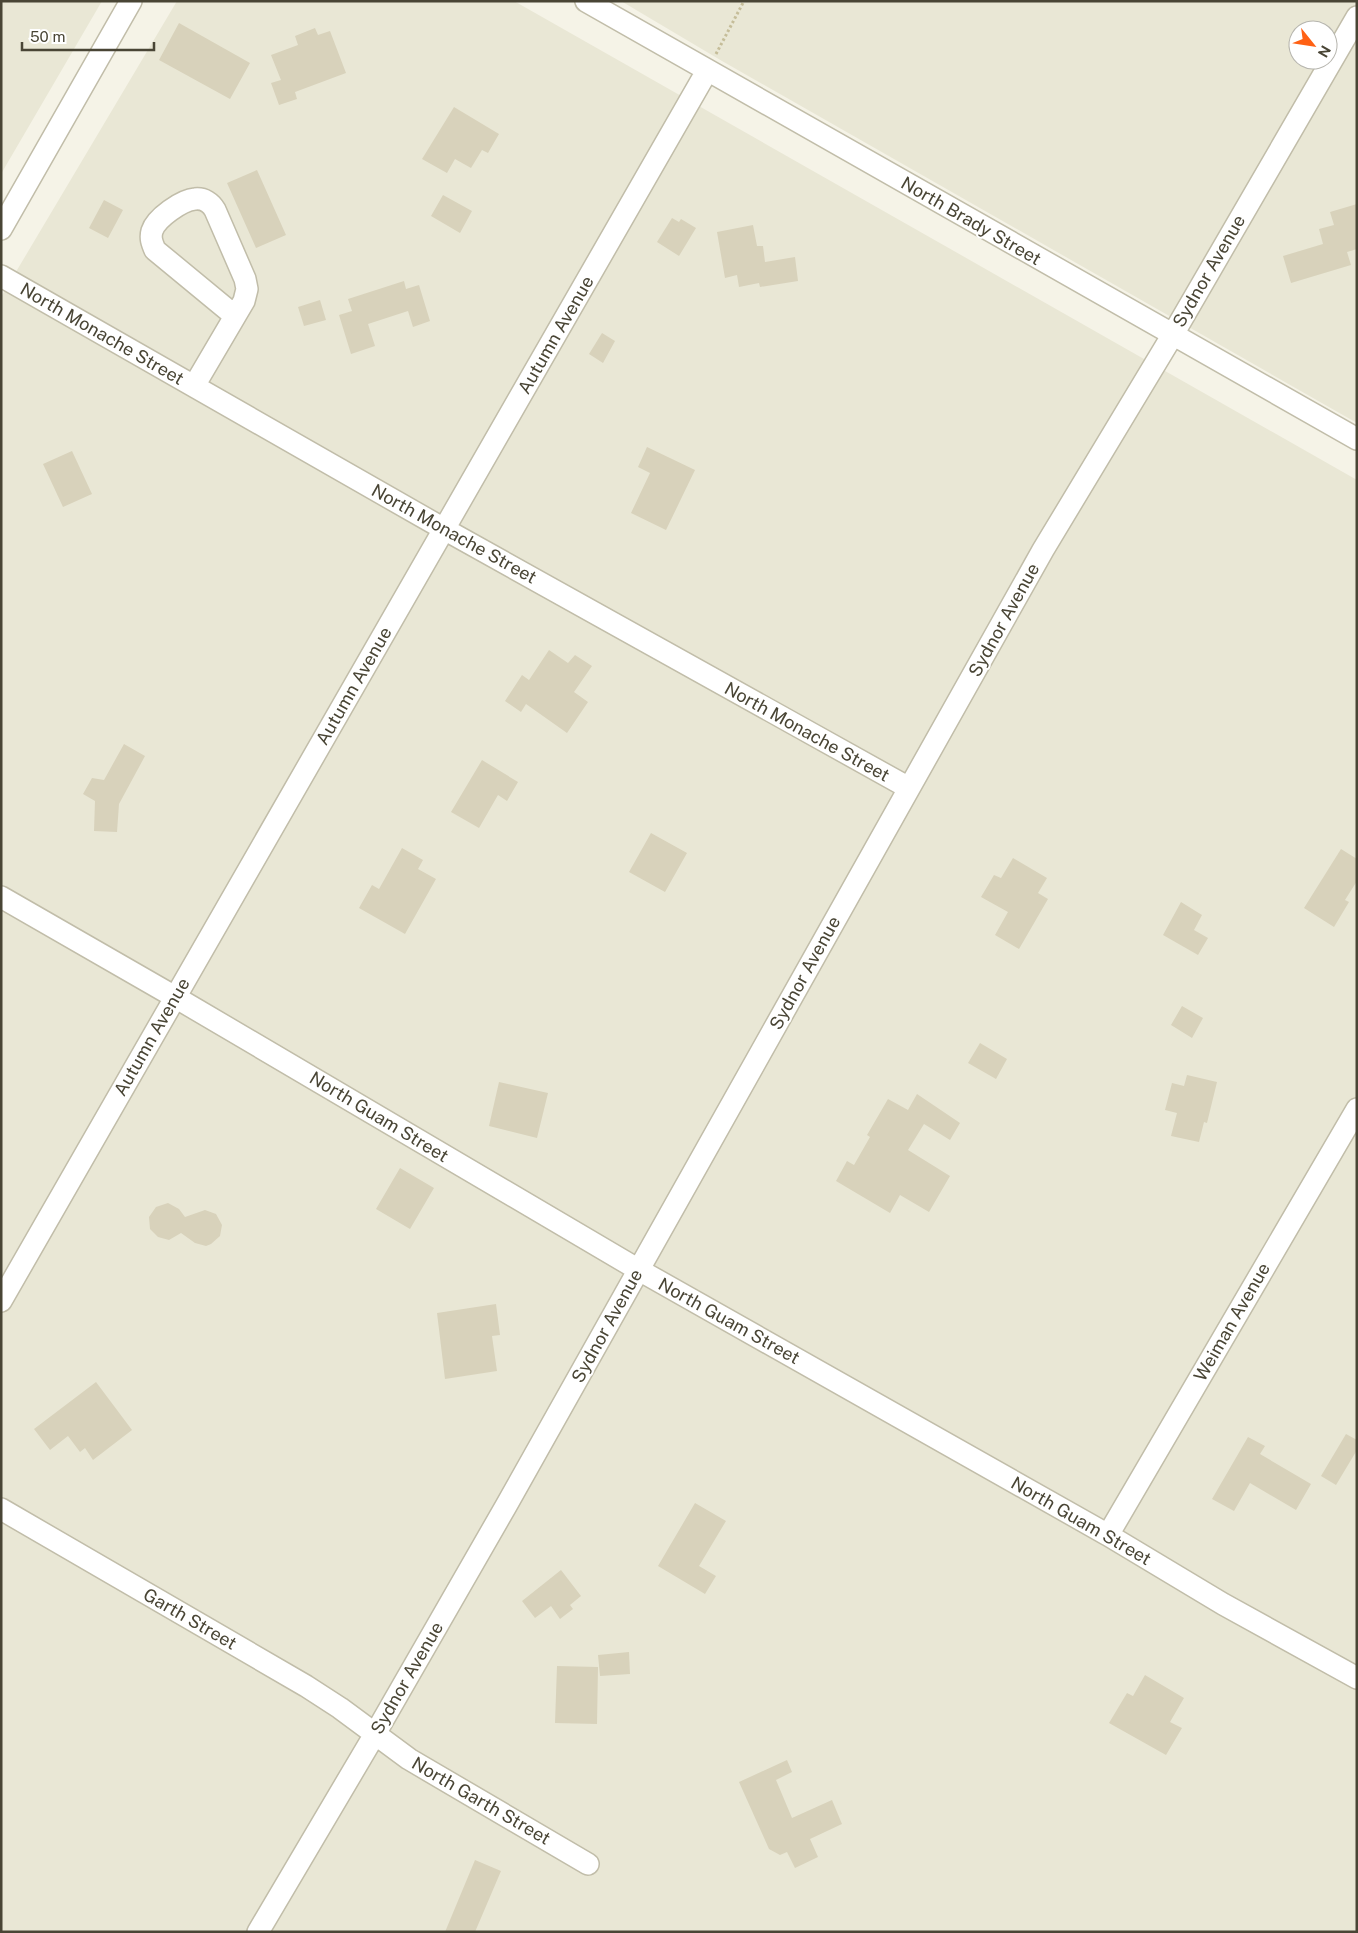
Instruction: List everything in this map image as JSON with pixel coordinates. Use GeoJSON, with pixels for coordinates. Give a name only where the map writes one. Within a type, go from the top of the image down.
{"type":"FeatureCollection","features":[{"type":"Feature","properties":{"kind":"street"},"geometry":{"type":"LineString","coordinates":[[1,229],[131,1]]}},
{"type":"Feature","properties":{"kind":"street","name":"North Brady Street"},"geometry":{"type":"LineString","coordinates":[[586,1],[1172,336],[1357,439]]}},
{"type":"Feature","properties":{"kind":"street","name":"Sydnor Avenue"},"geometry":{"type":"LineString","coordinates":[[258,1932],[506,1506],[1043,550],[1172,336],[1357,17]]}},
{"type":"Feature","properties":{"kind":"street","name":"Autumn Avenue"},"geometry":{"type":"LineString","coordinates":[[1,1300],[707,71]]}},
{"type":"Feature","properties":{"kind":"street"},"geometry":{"type":"LineString","coordinates":[[194,386],[244,301],[247,289],[245,279],[211,204],[195,199],[163,215],[155,222],[151,232],[154,250],[235,316]]}},
{"type":"Feature","properties":{"kind":"street","name":"North Monache Street"},"geometry":{"type":"LineString","coordinates":[[1,276],[444,529],[909,788]]}},
{"type":"Feature","properties":{"kind":"street","name":"North Guam Street"},"geometry":{"type":"LineString","coordinates":[[1,897],[176,997],[639,1270],[1108,1535],[1223,1604],[1357,1678]]}},
{"type":"Feature","properties":{"kind":"street","name":"Weiman Avenue"},"geometry":{"type":"LineString","coordinates":[[1108,1535],[1357,1109]]}},
{"type":"Feature","properties":{"kind":"street","name":"Garth Street"},"geometry":{"type":"LineString","coordinates":[[1,1509],[306,1686],[375,1734]]}},
{"type":"Feature","properties":{"kind":"street","name":"North Garth Street"},"geometry":{"type":"LineString","coordinates":[[375,1734],[409,1759],[588,1864]]}},
{"type":"Feature","properties":{"kind":"path"},"geometry":{"type":"LineString","coordinates":[[707,71],[744,1]]}},
{"type":"Feature","properties":{"kind":"shaded area"},"geometry":{"type":"Polygon","coordinates":[[[1,1],[102,1],[1,174],[1,1]]]}},
{"type":"Feature","properties":{"kind":"shaded area"},"geometry":{"type":"Polygon","coordinates":[[[177,1],[514,1],[1357,480],[1357,1932],[1,1932],[1,297],[177,1]]]}},
{"type":"Feature","properties":{"kind":"shaded area"},"geometry":{"type":"Polygon","coordinates":[[[621,1],[1357,1],[1357,423],[722,61],[621,1]]]}},
{"type":"Feature","properties":{"kind":"building"},"geometry":{"type":"Polygon","coordinates":[[[179,23],[250,63],[230,99],[159,60],[179,23]]]}},
{"type":"Feature","properties":{"kind":"building"},"geometry":{"type":"Polygon","coordinates":[[[315,28],[318,35],[330,31],[346,73],[295,92],[297,99],[279,105],[271,83],[281,80],[271,55],[298,45],[295,36],[315,28]]]}},
{"type":"Feature","properties":{"kind":"building"},"geometry":{"type":"Polygon","coordinates":[[[454,107],[499,134],[488,153],[482,150],[471,168],[455,159],[447,173],[422,159],[454,107]]]}},
{"type":"Feature","properties":{"kind":"building"},"geometry":{"type":"Polygon","coordinates":[[[257,170],[286,235],[256,248],[227,183],[257,170]]]}},
{"type":"Feature","properties":{"kind":"building"},"geometry":{"type":"Polygon","coordinates":[[[443,195],[472,211],[460,233],[431,216],[443,195]]]}},
{"type":"Feature","properties":{"kind":"building"},"geometry":{"type":"Polygon","coordinates":[[[104,200],[123,210],[108,238],[89,228],[104,200]]]}},
{"type":"Feature","properties":{"kind":"building"},"geometry":{"type":"Polygon","coordinates":[[[1357,204],[1357,249],[1347,252],[1351,265],[1291,283],[1283,256],[1323,244],[1319,229],[1334,225],[1330,212],[1357,204]]]}},
{"type":"Feature","properties":{"kind":"building"},"geometry":{"type":"Polygon","coordinates":[[[672,218],[679,222],[681,219],[696,228],[679,256],[657,242],[672,218]]]}},
{"type":"Feature","properties":{"kind":"building"},"geometry":{"type":"Polygon","coordinates":[[[753,225],[757,246],[763,246],[765,262],[795,257],[798,281],[760,287],[759,283],[739,287],[737,275],[725,278],[717,232],[753,225]]]}},
{"type":"Feature","properties":{"kind":"building"},"geometry":{"type":"Polygon","coordinates":[[[404,281],[406,289],[419,285],[430,321],[413,327],[408,311],[368,324],[375,346],[351,354],[339,315],[352,311],[348,299],[404,281]]]}},
{"type":"Feature","properties":{"kind":"building"},"geometry":{"type":"Polygon","coordinates":[[[320,300],[326,320],[304,326],[298,307],[320,300]]]}},
{"type":"Feature","properties":{"kind":"building"},"geometry":{"type":"Polygon","coordinates":[[[602,333],[615,341],[603,363],[589,354],[602,333]]]}},
{"type":"Feature","properties":{"kind":"building"},"geometry":{"type":"Polygon","coordinates":[[[647,447],[695,470],[666,530],[631,513],[650,473],[638,467],[647,447]]]}},
{"type":"Feature","properties":{"kind":"building"},"geometry":{"type":"Polygon","coordinates":[[[72,451],[92,494],[63,507],[43,464],[72,451]]]}},
{"type":"Feature","properties":{"kind":"building"},"geometry":{"type":"Polygon","coordinates":[[[549,650],[568,663],[575,655],[592,666],[574,692],[588,702],[567,733],[526,704],[521,712],[505,701],[522,675],[529,680],[549,650]]]}},
{"type":"Feature","properties":{"kind":"building"},"geometry":{"type":"Polygon","coordinates":[[[124,744],[145,756],[119,804],[117,832],[94,831],[95,801],[83,794],[92,778],[104,780],[124,744]]]}},
{"type":"Feature","properties":{"kind":"building"},"geometry":{"type":"Polygon","coordinates":[[[482,760],[518,782],[507,801],[498,795],[479,828],[451,812],[482,760]]]}},
{"type":"Feature","properties":{"kind":"building"},"geometry":{"type":"Polygon","coordinates":[[[651,833],[687,853],[665,892],[629,872],[651,833]]]}},
{"type":"Feature","properties":{"kind":"building"},"geometry":{"type":"Polygon","coordinates":[[[402,848],[423,860],[418,869],[436,879],[405,934],[359,908],[372,885],[379,889],[402,848]]]}},
{"type":"Feature","properties":{"kind":"building"},"geometry":{"type":"Polygon","coordinates":[[[1341,849],[1357,859],[1357,881],[1345,900],[1349,902],[1334,927],[1304,908],[1341,849]]]}},
{"type":"Feature","properties":{"kind":"building"},"geometry":{"type":"Polygon","coordinates":[[[1013,858],[1047,878],[1038,893],[1048,899],[1019,949],[995,935],[1008,912],[981,897],[994,875],[1001,878],[1013,858]]]}},
{"type":"Feature","properties":{"kind":"building"},"geometry":{"type":"Polygon","coordinates":[[[1181,902],[1202,915],[1194,930],[1208,938],[1198,955],[1163,935],[1181,902]]]}},
{"type":"Feature","properties":{"kind":"building"},"geometry":{"type":"Polygon","coordinates":[[[1182,1006],[1203,1018],[1192,1038],[1171,1025],[1182,1006]]]}},
{"type":"Feature","properties":{"kind":"building"},"geometry":{"type":"Polygon","coordinates":[[[980,1043],[1007,1059],[996,1079],[968,1063],[980,1043]]]}},
{"type":"Feature","properties":{"kind":"building"},"geometry":{"type":"Polygon","coordinates":[[[1187,1075],[1217,1082],[1207,1123],[1204,1122],[1199,1142],[1171,1136],[1177,1113],[1165,1110],[1172,1083],[1184,1086],[1187,1075]]]}},
{"type":"Feature","properties":{"kind":"building"},"geometry":{"type":"Polygon","coordinates":[[[499,1082],[548,1093],[537,1138],[489,1126],[499,1082]]]}},
{"type":"Feature","properties":{"kind":"building"},"geometry":{"type":"Polygon","coordinates":[[[917,1094],[960,1123],[950,1140],[924,1124],[908,1150],[950,1176],[929,1212],[900,1195],[890,1213],[836,1181],[847,1161],[854,1165],[870,1137],[867,1135],[888,1099],[908,1110],[917,1094]]]}},
{"type":"Feature","properties":{"kind":"building"},"geometry":{"type":"Polygon","coordinates":[[[400,1168],[434,1188],[410,1229],[376,1209],[400,1168]]]}},
{"type":"Feature","properties":{"kind":"building"},"geometry":{"type":"Polygon","coordinates":[[[168,1203],[179,1209],[185,1217],[205,1210],[216,1214],[222,1225],[220,1236],[206,1246],[195,1243],[181,1233],[169,1240],[158,1237],[150,1229],[149,1217],[156,1207],[168,1203]]]}},
{"type":"Feature","properties":{"kind":"building"},"geometry":{"type":"Polygon","coordinates":[[[496,1304],[500,1335],[492,1336],[497,1371],[445,1379],[437,1313],[496,1304]]]}},
{"type":"Feature","properties":{"kind":"building"},"geometry":{"type":"Polygon","coordinates":[[[96,1382],[132,1430],[93,1460],[85,1448],[80,1452],[68,1436],[50,1450],[34,1429],[96,1382]]]}},
{"type":"Feature","properties":{"kind":"building"},"geometry":{"type":"Polygon","coordinates":[[[1346,1434],[1357,1440],[1357,1450],[1336,1485],[1321,1476],[1346,1434]]]}},
{"type":"Feature","properties":{"kind":"building"},"geometry":{"type":"Polygon","coordinates":[[[1248,1437],[1265,1446],[1260,1454],[1311,1484],[1296,1510],[1250,1483],[1234,1511],[1212,1499],[1248,1437]]]}},
{"type":"Feature","properties":{"kind":"building"},"geometry":{"type":"Polygon","coordinates":[[[695,1503],[726,1521],[699,1566],[716,1576],[705,1594],[658,1566],[695,1503]]]}},
{"type":"Feature","properties":{"kind":"building"},"geometry":{"type":"Polygon","coordinates":[[[561,1570],[581,1596],[570,1605],[573,1609],[560,1619],[551,1606],[535,1618],[522,1601],[561,1570]]]}},
{"type":"Feature","properties":{"kind":"building"},"geometry":{"type":"Polygon","coordinates":[[[629,1652],[630,1674],[600,1676],[598,1655],[629,1652]]]}},
{"type":"Feature","properties":{"kind":"building"},"geometry":{"type":"Polygon","coordinates":[[[557,1666],[598,1667],[597,1724],[555,1723],[557,1666]]]}},
{"type":"Feature","properties":{"kind":"building"},"geometry":{"type":"Polygon","coordinates":[[[1145,1675],[1184,1698],[1170,1722],[1182,1728],[1166,1755],[1109,1723],[1127,1693],[1133,1696],[1145,1675]]]}},
{"type":"Feature","properties":{"kind":"building"},"geometry":{"type":"Polygon","coordinates":[[[787,1760],[792,1772],[776,1780],[792,1818],[832,1800],[842,1824],[810,1839],[818,1857],[795,1868],[787,1852],[780,1855],[769,1849],[739,1782],[787,1760]]]}},
{"type":"Feature","properties":{"kind":"building"},"geometry":{"type":"Polygon","coordinates":[[[475,1860],[501,1871],[475,1932],[445,1932],[475,1860]]]}}]}
